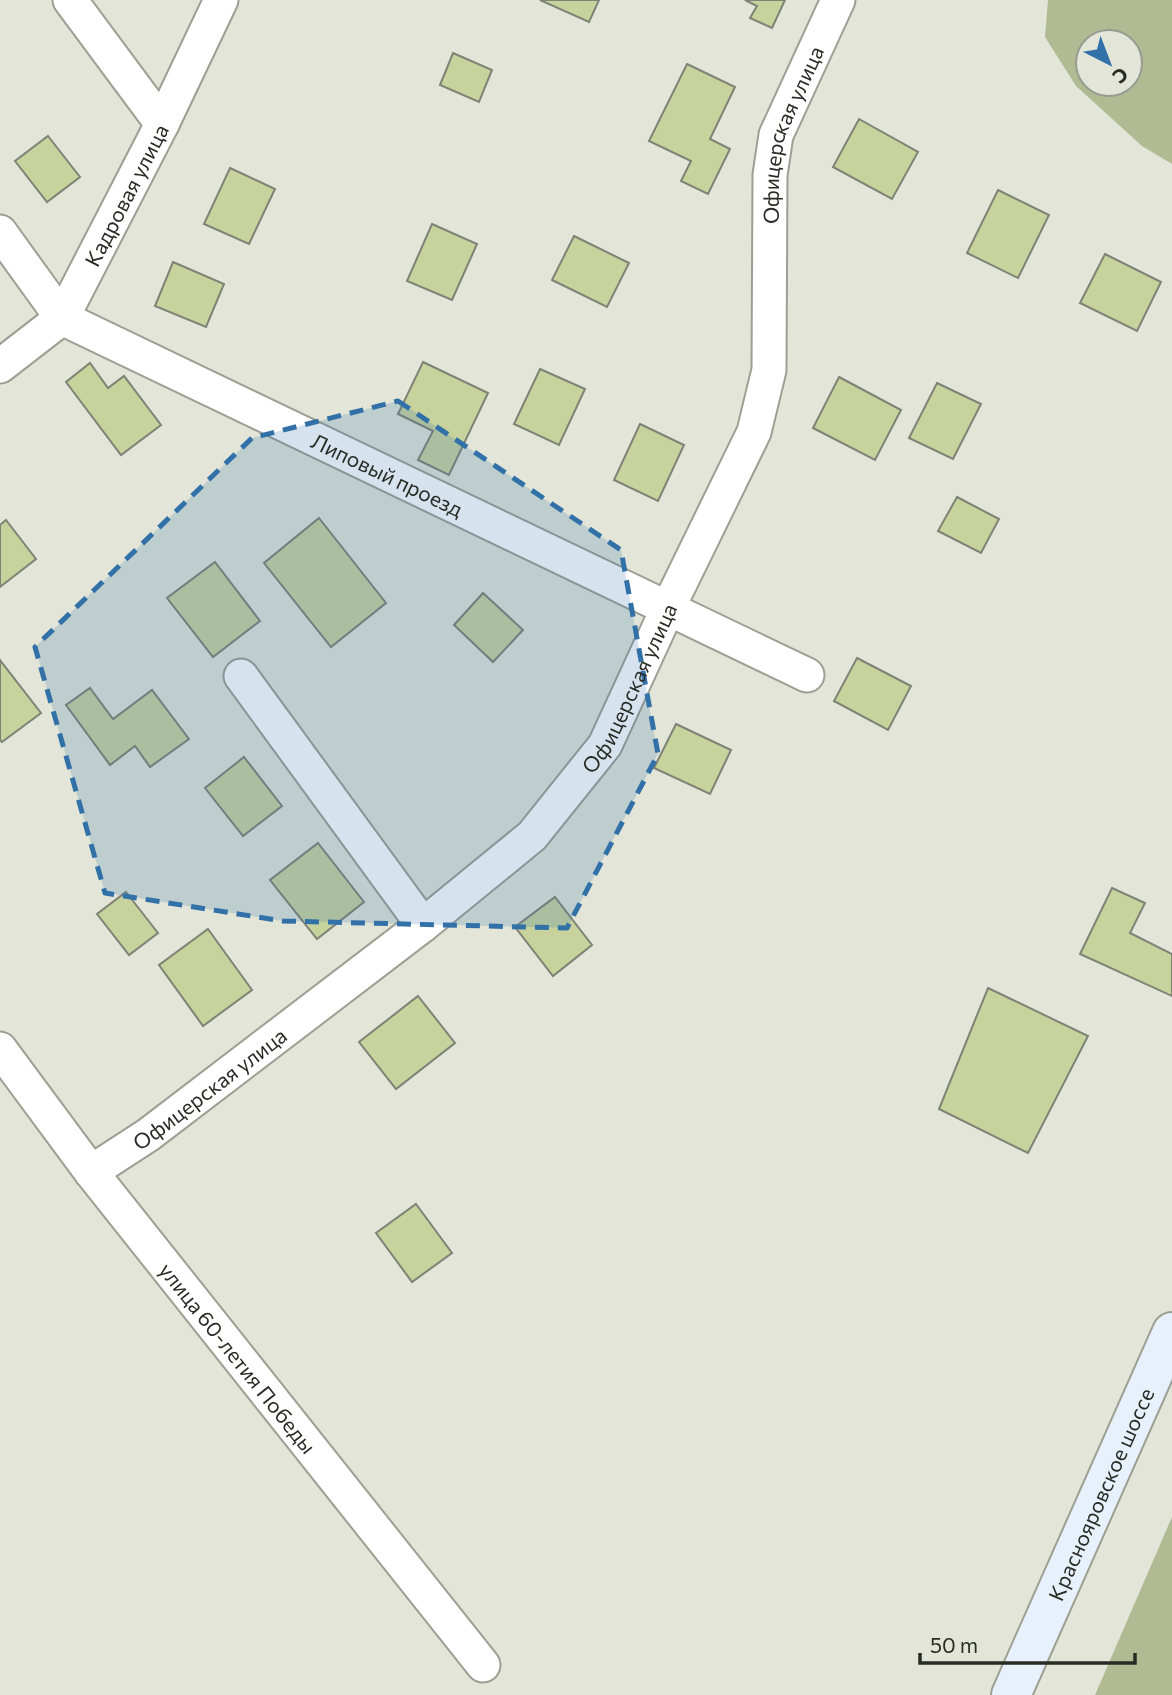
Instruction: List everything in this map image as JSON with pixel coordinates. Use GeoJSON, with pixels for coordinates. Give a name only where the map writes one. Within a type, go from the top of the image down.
{"type":"FeatureCollection","features":[{"type":"Feature","properties":{"kind":"street"},"geometry":{"type":"LineString","coordinates":[[70,0],[162,124]]}},
{"type":"Feature","properties":{"kind":"street","name":"Кадровая улица"},"geometry":{"type":"LineString","coordinates":[[0,366],[62,318],[162,124],[221,0]]}},
{"type":"Feature","properties":{"kind":"street","name":"Офицерская улица"},"geometry":{"type":"LineString","coordinates":[[91,1172],[148,1135],[423,925],[532,836],[605,745],[754,432],[769,370],[771,175],[776,135],[838,0]]}},
{"type":"Feature","properties":{"kind":"street","name":"Липовый проезд"},"geometry":{"type":"LineString","coordinates":[[0,232],[62,318],[807,675]]}},
{"type":"Feature","properties":{"kind":"street"},"geometry":{"type":"LineString","coordinates":[[241,676],[423,925]]}},
{"type":"Feature","properties":{"kind":"street","name":"улица 60-летия Победы"},"geometry":{"type":"LineString","coordinates":[[0,1049],[91,1172],[483,1665]]}},
{"type":"Feature","properties":{"kind":"street","name":"Краснояровское шоссе"},"geometry":{"type":"LineString","coordinates":[[1011,1695],[1172,1332]]}},
{"type":"Feature","properties":{"kind":"highlighted area"},"geometry":{"type":"Polygon","coordinates":[[[398,401],[621,550],[658,754],[567,928],[283,921],[105,893],[35,647],[252,438],[398,401]]]}},
{"type":"Feature","properties":{"kind":"green space"},"geometry":{"type":"Polygon","coordinates":[[[1048,0],[1172,0],[1172,164],[1142,146],[1089,98],[1144,98],[1144,28],[1074,28],[1074,83],[1045,37],[1048,0]]]}},
{"type":"Feature","properties":{"kind":"green space"},"geometry":{"type":"Polygon","coordinates":[[[1172,1517],[1172,1695],[1095,1695],[1172,1517]]]}},
{"type":"Feature","properties":{"kind":"building"},"geometry":{"type":"Polygon","coordinates":[[[540,0],[599,0],[589,22],[540,0]]]}},
{"type":"Feature","properties":{"kind":"building"},"geometry":{"type":"Polygon","coordinates":[[[745,0],[785,0],[772,28],[750,18],[757,6],[745,0]]]}},
{"type":"Feature","properties":{"kind":"building"},"geometry":{"type":"Polygon","coordinates":[[[453,53],[492,70],[479,102],[440,85],[453,53]]]}},
{"type":"Feature","properties":{"kind":"building"},"geometry":{"type":"Polygon","coordinates":[[[687,64],[735,87],[710,139],[730,149],[708,194],[681,181],[691,161],[649,141],[687,64]]]}},
{"type":"Feature","properties":{"kind":"building"},"geometry":{"type":"Polygon","coordinates":[[[859,119],[918,152],[892,199],[833,167],[859,119]]]}},
{"type":"Feature","properties":{"kind":"building"},"geometry":{"type":"Polygon","coordinates":[[[48,136],[80,177],[47,202],[15,161],[48,136]]]}},
{"type":"Feature","properties":{"kind":"building"},"geometry":{"type":"Polygon","coordinates":[[[230,168],[275,189],[249,244],[204,224],[230,168]]]}},
{"type":"Feature","properties":{"kind":"building"},"geometry":{"type":"Polygon","coordinates":[[[998,190],[1049,215],[1018,278],[967,253],[998,190]]]}},
{"type":"Feature","properties":{"kind":"building"},"geometry":{"type":"Polygon","coordinates":[[[432,224],[477,244],[452,300],[407,281],[432,224]]]}},
{"type":"Feature","properties":{"kind":"building"},"geometry":{"type":"Polygon","coordinates":[[[574,236],[629,263],[607,307],[552,280],[574,236]]]}},
{"type":"Feature","properties":{"kind":"building"},"geometry":{"type":"Polygon","coordinates":[[[1105,254],[1161,282],[1137,331],[1080,303],[1105,254]]]}},
{"type":"Feature","properties":{"kind":"building"},"geometry":{"type":"Polygon","coordinates":[[[173,262],[224,284],[206,327],[155,306],[173,262]]]}},
{"type":"Feature","properties":{"kind":"building"},"geometry":{"type":"Polygon","coordinates":[[[423,362],[488,393],[449,475],[418,460],[433,431],[398,414],[423,362]]]}},
{"type":"Feature","properties":{"kind":"building"},"geometry":{"type":"Polygon","coordinates":[[[90,363],[108,388],[124,376],[161,425],[121,455],[66,382],[90,363]]]}},
{"type":"Feature","properties":{"kind":"building"},"geometry":{"type":"Polygon","coordinates":[[[540,369],[585,389],[559,445],[514,424],[540,369]]]}},
{"type":"Feature","properties":{"kind":"building"},"geometry":{"type":"Polygon","coordinates":[[[839,377],[901,410],[875,460],[813,428],[839,377]]]}},
{"type":"Feature","properties":{"kind":"building"},"geometry":{"type":"Polygon","coordinates":[[[937,383],[981,404],[953,459],[909,438],[937,383]]]}},
{"type":"Feature","properties":{"kind":"building"},"geometry":{"type":"Polygon","coordinates":[[[640,424],[684,445],[658,501],[614,480],[640,424]]]}},
{"type":"Feature","properties":{"kind":"building"},"geometry":{"type":"Polygon","coordinates":[[[957,497],[999,519],[981,553],[938,531],[957,497]]]}},
{"type":"Feature","properties":{"kind":"building"},"geometry":{"type":"Polygon","coordinates":[[[319,518],[386,603],[331,647],[264,563],[319,518]]]}},
{"type":"Feature","properties":{"kind":"building"},"geometry":{"type":"Polygon","coordinates":[[[6,520],[36,559],[0,587],[0,525],[6,520]]]}},
{"type":"Feature","properties":{"kind":"building"},"geometry":{"type":"Polygon","coordinates":[[[215,562],[260,621],[213,657],[167,598],[215,562]]]}},
{"type":"Feature","properties":{"kind":"building"},"geometry":{"type":"Polygon","coordinates":[[[483,593],[523,630],[493,662],[454,625],[483,593]]]}},
{"type":"Feature","properties":{"kind":"building"},"geometry":{"type":"Polygon","coordinates":[[[857,658],[911,686],[888,730],[834,701],[857,658]]]}},
{"type":"Feature","properties":{"kind":"building"},"geometry":{"type":"Polygon","coordinates":[[[0,660],[41,713],[2,742],[0,740],[0,660]]]}},
{"type":"Feature","properties":{"kind":"building"},"geometry":{"type":"Polygon","coordinates":[[[90,688],[113,719],[152,690],[189,739],[150,767],[135,746],[110,765],[66,705],[90,688]]]}},
{"type":"Feature","properties":{"kind":"building"},"geometry":{"type":"Polygon","coordinates":[[[676,724],[731,750],[710,794],[654,768],[676,724]]]}},
{"type":"Feature","properties":{"kind":"building"},"geometry":{"type":"Polygon","coordinates":[[[244,757],[282,806],[243,836],[205,788],[244,757]]]}},
{"type":"Feature","properties":{"kind":"building"},"geometry":{"type":"Polygon","coordinates":[[[318,843],[364,902],[317,939],[270,880],[318,843]]]}},
{"type":"Feature","properties":{"kind":"building"},"geometry":{"type":"Polygon","coordinates":[[[1112,888],[1145,903],[1130,933],[1172,954],[1172,996],[1080,954],[1112,888]]]}},
{"type":"Feature","properties":{"kind":"building"},"geometry":{"type":"Polygon","coordinates":[[[126,892],[158,933],[129,955],[97,914],[126,892]]]}},
{"type":"Feature","properties":{"kind":"building"},"geometry":{"type":"Polygon","coordinates":[[[555,897],[592,945],[553,976],[515,927],[555,897]]]}},
{"type":"Feature","properties":{"kind":"building"},"geometry":{"type":"Polygon","coordinates":[[[208,929],[252,990],[203,1026],[159,965],[208,929]]]}},
{"type":"Feature","properties":{"kind":"building"},"geometry":{"type":"Polygon","coordinates":[[[988,988],[1088,1036],[1028,1153],[939,1109],[988,988]]]}},
{"type":"Feature","properties":{"kind":"building"},"geometry":{"type":"Polygon","coordinates":[[[418,996],[455,1043],[396,1089],[359,1042],[418,996]]]}},
{"type":"Feature","properties":{"kind":"building"},"geometry":{"type":"Polygon","coordinates":[[[416,1204],[452,1253],[412,1282],[376,1233],[416,1204]]]}}]}
